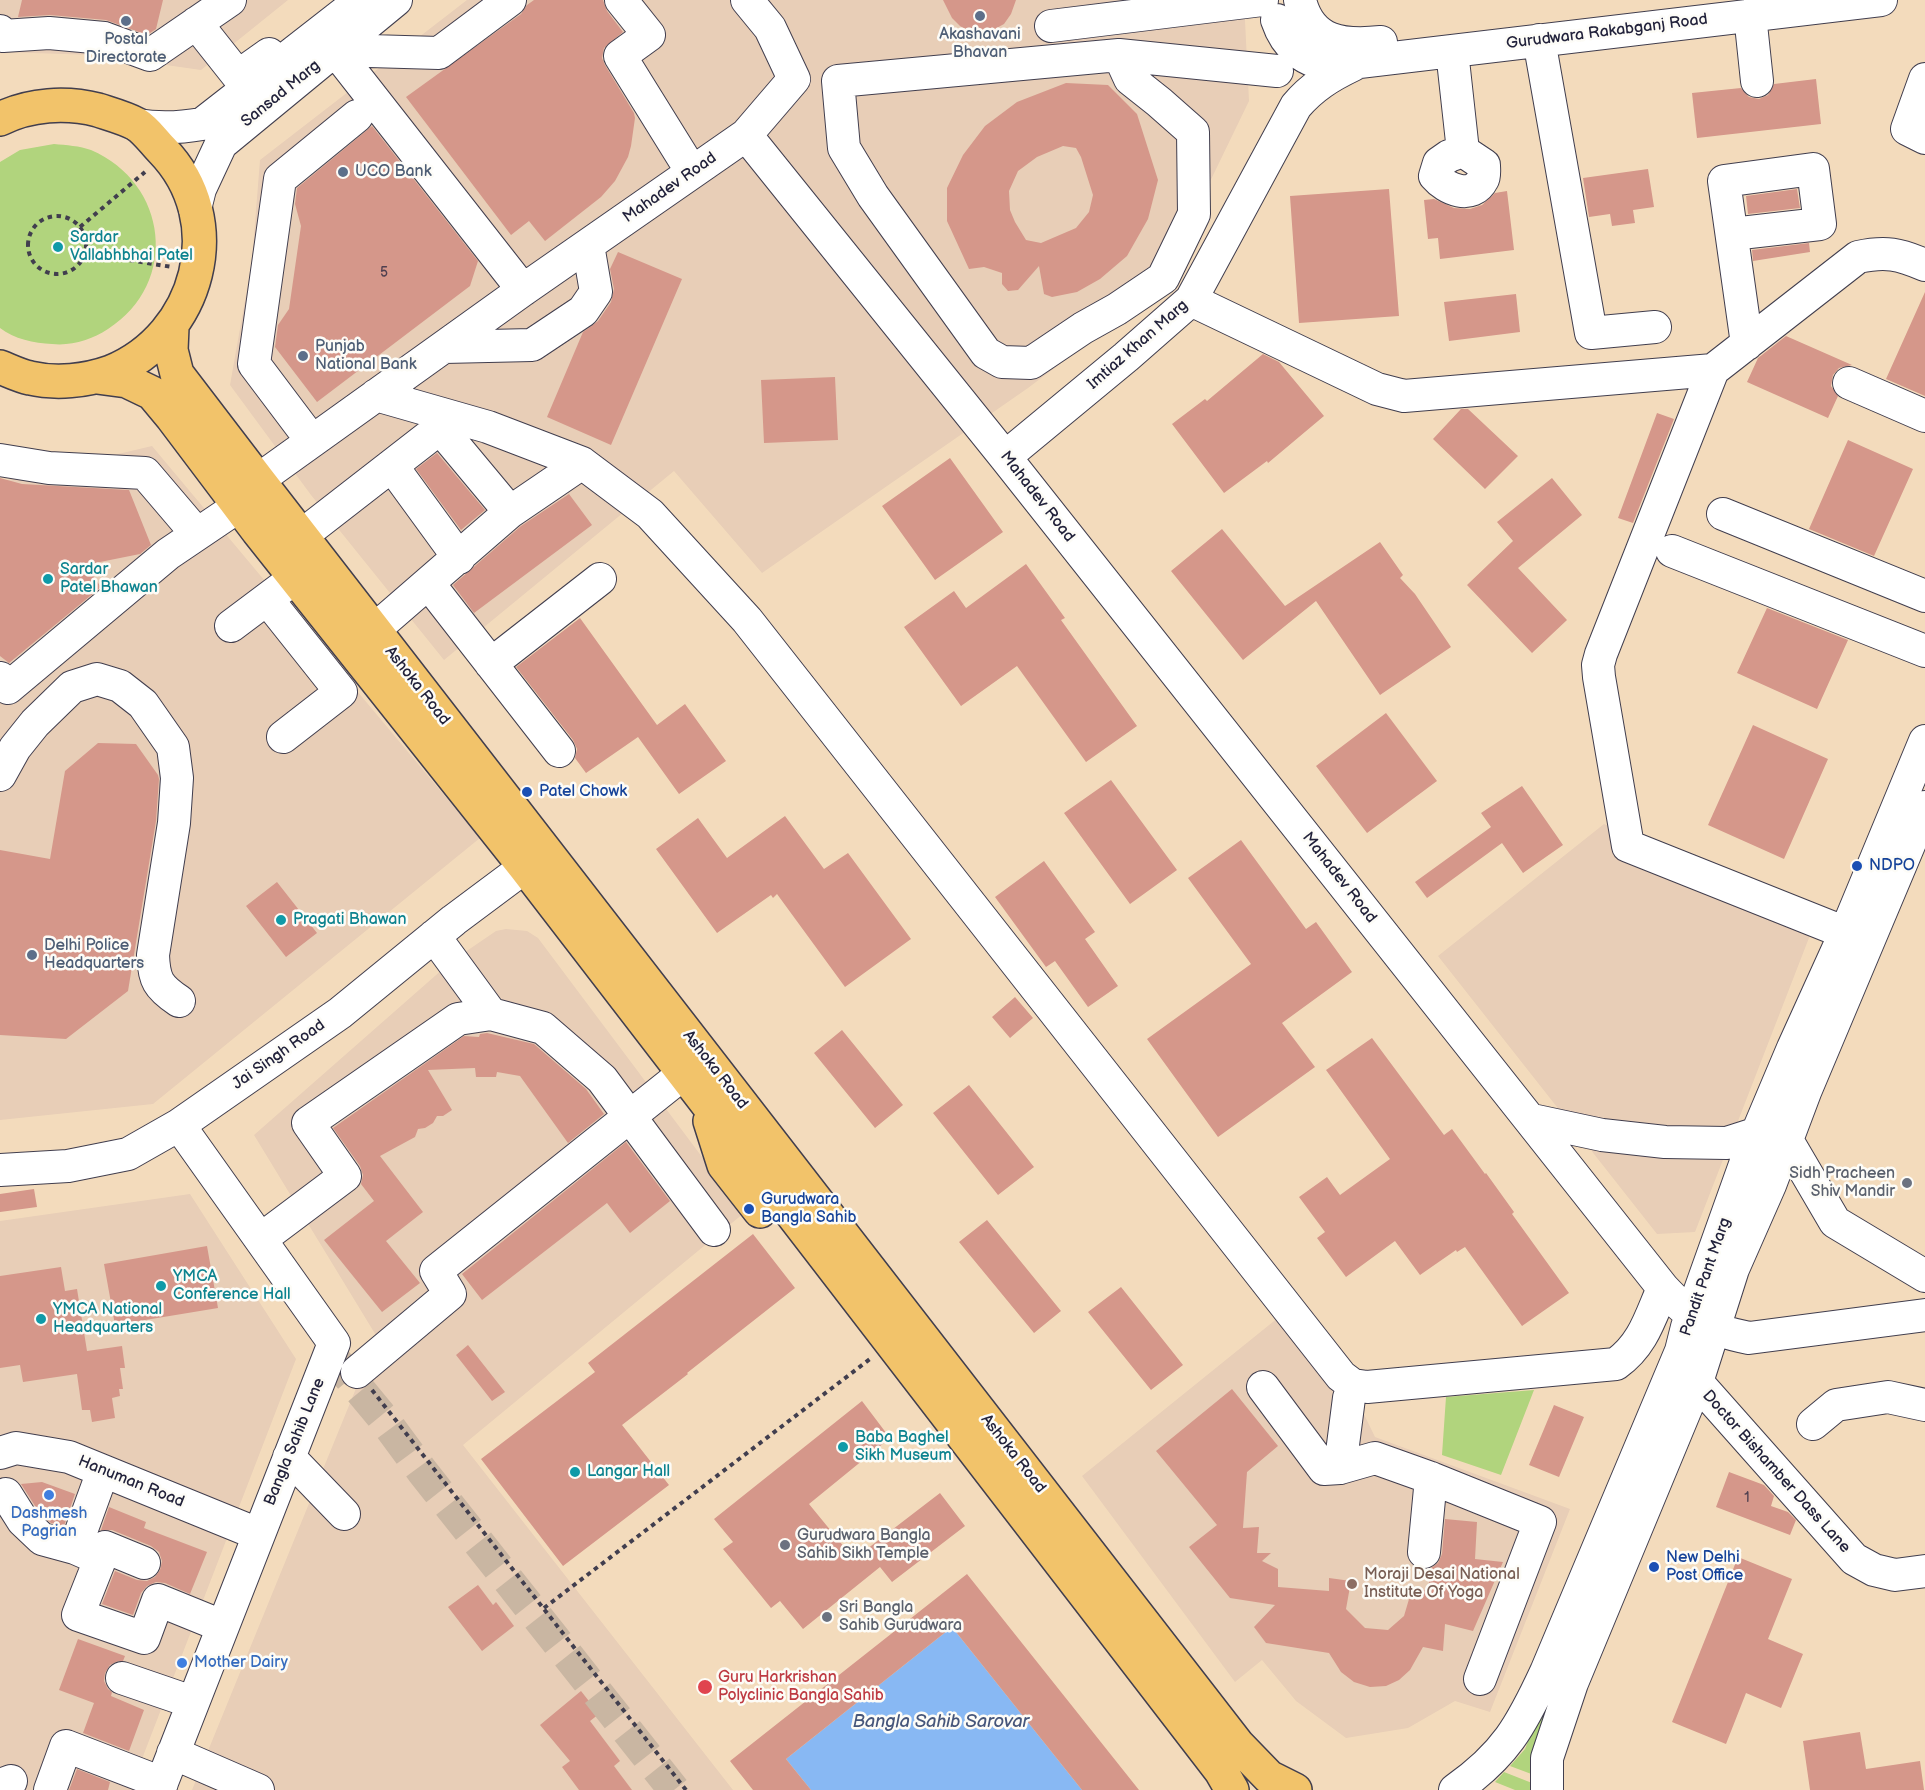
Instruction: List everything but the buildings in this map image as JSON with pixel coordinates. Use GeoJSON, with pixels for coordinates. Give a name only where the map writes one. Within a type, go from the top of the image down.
{"type":"FeatureCollection","features":[{"type":"Feature","properties":{"kind":"main road"},"geometry":{"type":"LineString","coordinates":[[0,101],[90,108],[137,125],[167,155],[179,172],[189,190],[199,234],[199,258],[194,283],[185,306],[172,327],[155,345],[128,365],[97,377],[63,382],[30,378],[0,367]]}},
{"type":"Feature","properties":{"kind":"main road"},"geometry":{"type":"LineString","coordinates":[[0,119],[23,110],[59,105]]}},
{"type":"Feature","properties":{"kind":"main road","name":"Ashoka Road"},"geometry":{"type":"LineString","coordinates":[[172,327],[171,350],[177,374],[296,578],[525,867],[704,1101],[723,1165],[824,1289],[866,1312],[1221,1771],[1232,1790]]}},
{"type":"Feature","properties":{"kind":"main road","name":"Ashoka Road"},"geometry":{"type":"LineString","coordinates":[[97,377],[127,381],[152,393],[248,493],[301,536],[1238,1745],[1269,1777],[1295,1790]]}},
{"type":"Feature","properties":{"kind":"street"},"geometry":{"type":"LineString","coordinates":[[0,31],[3,36],[49,33],[104,38],[150,56],[230,0]]}},
{"type":"Feature","properties":{"kind":"street","name":"Sansad Marg"},"geometry":{"type":"LineString","coordinates":[[137,125],[180,128],[202,124],[361,0]]}},
{"type":"Feature","properties":{"kind":"street","name":"Sansad Marg"},"geometry":{"type":"LineString","coordinates":[[195,209],[200,189],[220,144],[396,0]]}},
{"type":"Feature","properties":{"kind":"street"},"geometry":{"type":"LineString","coordinates":[[335,50],[439,53],[510,0]]}},
{"type":"Feature","properties":{"kind":"street"},"geometry":{"type":"LineString","coordinates":[[621,0],[649,35],[620,56],[692,172]]}},
{"type":"Feature","properties":{"kind":"street"},"geometry":{"type":"LineString","coordinates":[[746,135],[794,78],[770,28],[747,0]]}},
{"type":"Feature","properties":{"kind":"street","name":"Gurudwara Rakabganj Road"},"geometry":{"type":"LineString","coordinates":[[1350,57],[1743,8],[1881,0]]}},
{"type":"Feature","properties":{"kind":"street"},"geometry":{"type":"LineString","coordinates":[[196,23],[238,76],[332,3]]}},
{"type":"Feature","properties":{"kind":"street"},"geometry":{"type":"LineString","coordinates":[[1051,26],[1278,5],[1307,18],[1324,35],[1346,44],[1350,57]]}},
{"type":"Feature","properties":{"kind":"street","name":"Imtiaz Khan Marg"},"geometry":{"type":"LineString","coordinates":[[1275,145],[1272,128],[1277,105],[1274,48],[1278,5]]}},
{"type":"Feature","properties":{"kind":"street"},"geometry":{"type":"LineString","coordinates":[[1743,8],[1756,81]]}},
{"type":"Feature","properties":{"kind":"street","name":"Gurudwara Rakabganj Road"},"geometry":{"type":"LineString","coordinates":[[1350,57],[1452,51],[1539,40],[1743,8]]}},
{"type":"Feature","properties":{"kind":"street"},"geometry":{"type":"LineString","coordinates":[[1539,40],[1592,333],[1655,327]]}},
{"type":"Feature","properties":{"kind":"street"},"geometry":{"type":"LineString","coordinates":[[335,50],[523,290]]}},
{"type":"Feature","properties":{"kind":"street"},"geometry":{"type":"LineString","coordinates":[[1452,51],[1463,151]]}},
{"type":"Feature","properties":{"kind":"street"},"geometry":{"type":"LineString","coordinates":[[1119,55],[1130,79],[1193,132],[1194,214],[1163,278],[1118,309],[1083,327],[1031,363],[1002,362],[986,353],[873,196],[844,148],[838,81],[1119,55],[1277,71]]}},
{"type":"Feature","properties":{"kind":"street","name":"Imtiaz Khan Marg"},"geometry":{"type":"LineString","coordinates":[[1005,457],[1191,300],[1296,106],[1308,92],[1350,57]]}},
{"type":"Feature","properties":{"kind":"street"},"geometry":{"type":"LineString","coordinates":[[1925,79],[1907,129],[1925,138]]}},
{"type":"Feature","properties":{"kind":"street"},"geometry":{"type":"LineString","coordinates":[[312,441],[254,364],[280,179],[357,116]]}},
{"type":"Feature","properties":{"kind":"street","name":"Mahadev Road"},"geometry":{"type":"LineString","coordinates":[[0,678],[8,688],[168,555],[312,441],[523,290],[746,135],[1005,457],[1663,1288],[1684,1312],[1703,1323]]}},
{"type":"Feature","properties":{"kind":"street"},"geometry":{"type":"LineString","coordinates":[[1732,234],[1747,344]]}},
{"type":"Feature","properties":{"kind":"street"},"geometry":{"type":"LineString","coordinates":[[444,347],[531,345],[583,312],[596,292],[588,245]]}},
{"type":"Feature","properties":{"kind":"street"},"geometry":{"type":"LineString","coordinates":[[1846,933],[1628,846],[1598,665],[1713,370],[1858,257],[1880,252],[1903,256],[1925,265]]}},
{"type":"Feature","properties":{"kind":"street"},"geometry":{"type":"LineString","coordinates":[[1191,300],[1377,389],[1404,396],[1713,370]]}},
{"type":"Feature","properties":{"kind":"street"},"geometry":{"type":"LineString","coordinates":[[1083,327],[1112,369]]}},
{"type":"Feature","properties":{"kind":"street"},"geometry":{"type":"LineString","coordinates":[[1849,383],[1925,416]]}},
{"type":"Feature","properties":{"kind":"street"},"geometry":{"type":"LineString","coordinates":[[376,395],[488,427],[582,463],[650,514],[747,620],[1341,1376],[1353,1385],[1367,1387],[1616,1364],[1639,1342],[1663,1288]]}},
{"type":"Feature","properties":{"kind":"street"},"geometry":{"type":"LineString","coordinates":[[301,536],[440,428],[510,512]]}},
{"type":"Feature","properties":{"kind":"street"},"geometry":{"type":"LineString","coordinates":[[0,460],[49,468],[145,473],[197,534]]}},
{"type":"Feature","properties":{"kind":"street"},"geometry":{"type":"LineString","coordinates":[[374,630],[510,512],[582,463]]}},
{"type":"Feature","properties":{"kind":"street"},"geometry":{"type":"LineString","coordinates":[[392,466],[459,558]]}},
{"type":"Feature","properties":{"kind":"street"},"geometry":{"type":"LineString","coordinates":[[1723,514],[1925,596]]}},
{"type":"Feature","properties":{"kind":"street"},"geometry":{"type":"LineString","coordinates":[[1672,550],[1925,651]]}},
{"type":"Feature","properties":{"kind":"street"},"geometry":{"type":"LineString","coordinates":[[231,626],[296,578]]}},
{"type":"Feature","properties":{"kind":"street"},"geometry":{"type":"LineString","coordinates":[[491,664],[600,579]]}},
{"type":"Feature","properties":{"kind":"street"},"geometry":{"type":"LineString","coordinates":[[429,584],[559,751]]}},
{"type":"Feature","properties":{"kind":"street"},"geometry":{"type":"LineString","coordinates":[[267,598],[341,692],[283,737]]}},
{"type":"Feature","properties":{"kind":"street"},"geometry":{"type":"LineString","coordinates":[[0,775],[15,748],[28,731],[72,687],[97,679],[120,686],[143,704],[173,747],[177,778],[174,823],[153,955],[153,974],[163,990],[179,1001]]}},
{"type":"Feature","properties":{"kind":"street","name":"Pandit Pant Marg"},"geometry":{"type":"LineString","coordinates":[[1455,1790],[1474,1777],[1506,1746],[1531,1706],[1559,1677],[1696,1382],[1703,1323],[1846,933],[1925,741]]}},
{"type":"Feature","properties":{"kind":"street","name":"Pandit Pant Marg"},"geometry":{"type":"LineString","coordinates":[[1772,1137],[1925,807]]}},
{"type":"Feature","properties":{"kind":"street","name":"Jai Singh Road"},"geometry":{"type":"LineString","coordinates":[[0,1170],[68,1166],[128,1154],[179,1125],[340,1012],[434,936],[525,867]]}},
{"type":"Feature","properties":{"kind":"street"},"geometry":{"type":"LineString","coordinates":[[434,936],[491,1014]]}},
{"type":"Feature","properties":{"kind":"street"},"geometry":{"type":"LineString","coordinates":[[261,1239],[345,1176],[308,1123],[458,1019],[491,1014],[543,1028],[602,1079],[714,1230]]}},
{"type":"Feature","properties":{"kind":"street"},"geometry":{"type":"LineString","coordinates":[[357,1372],[450,1294],[436,1271],[683,1074]]}},
{"type":"Feature","properties":{"kind":"street"},"geometry":{"type":"LineString","coordinates":[[1532,1120],[1602,1135],[1665,1142],[1727,1143],[1772,1137],[1834,1222],[1925,1276]]}},
{"type":"Feature","properties":{"kind":"street","name":"Bangla Sahib Lane"},"geometry":{"type":"LineString","coordinates":[[160,1786],[334,1343],[179,1125]]}},
{"type":"Feature","properties":{"kind":"street"},"geometry":{"type":"LineString","coordinates":[[1703,1323],[1726,1334],[1749,1338],[1925,1315]]}},
{"type":"Feature","properties":{"kind":"street","name":"Pandit Pant Marg"},"geometry":{"type":"LineString","coordinates":[[1547,1790],[1547,1758],[1559,1677],[1681,1351],[1703,1323]]}},
{"type":"Feature","properties":{"kind":"street","name":"Doctor Bishamber Dass Lane"},"geometry":{"type":"LineString","coordinates":[[1696,1382],[1854,1559],[1874,1570],[1895,1575],[1925,1571]]}},
{"type":"Feature","properties":{"kind":"street"},"geometry":{"type":"LineString","coordinates":[[1340,1468],[1349,1398],[1353,1385]]}},
{"type":"Feature","properties":{"kind":"street"},"geometry":{"type":"LineString","coordinates":[[1263,1387],[1324,1469],[1340,1468],[1375,1458],[1540,1522],[1480,1679]]}},
{"type":"Feature","properties":{"kind":"street"},"geometry":{"type":"LineString","coordinates":[[1813,1424],[1836,1405],[1888,1397],[1925,1405]]}},
{"type":"Feature","properties":{"kind":"street","name":"Hanuman Road"},"geometry":{"type":"LineString","coordinates":[[0,1452],[16,1448],[69,1457],[258,1534]]}},
{"type":"Feature","properties":{"kind":"street"},"geometry":{"type":"LineString","coordinates":[[289,1457],[344,1514]]}},
{"type":"Feature","properties":{"kind":"street"},"geometry":{"type":"LineString","coordinates":[[103,1471],[78,1615],[144,1638],[158,1600],[222,1626]]}},
{"type":"Feature","properties":{"kind":"street"},"geometry":{"type":"LineString","coordinates":[[1424,1552],[1431,1478]]}},
{"type":"Feature","properties":{"kind":"street"},"geometry":{"type":"LineString","coordinates":[[6,1494],[23,1521],[42,1539],[88,1554],[105,1547],[144,1563]]}},
{"type":"Feature","properties":{"kind":"street"},"geometry":{"type":"LineString","coordinates":[[122,1678],[192,1702]]}},
{"type":"Feature","properties":{"kind":"street"},"geometry":{"type":"LineString","coordinates":[[50,1790],[66,1746],[160,1786]]}},
{"type":"Feature","properties":{"kind":"street"},"geometry":{"type":"LineString","coordinates":[[173,1754],[258,1790]]}},
{"type":"Feature","properties":{"kind":"path"},"geometry":{"type":"LineString","coordinates":[[80,227],[135,181]]}},
{"type":"Feature","properties":{"kind":"path"},"geometry":{"type":"LineString","coordinates":[[63,216],[73,220],[80,227],[84,235],[85,253],[74,268],[65,272],[46,272],[38,267],[28,251],[30,232],[44,219],[63,216]]}},
{"type":"Feature","properties":{"kind":"path"},"geometry":{"type":"LineString","coordinates":[[85,253],[157,263]]}},
{"type":"Feature","properties":{"kind":"path"},"geometry":{"type":"LineString","coordinates":[[544,1608],[891,1344]]}},
{"type":"Feature","properties":{"kind":"path"},"geometry":{"type":"LineString","coordinates":[[357,1372],[686,1790]]}},
{"type":"Feature","properties":{"kind":"shaded area"},"geometry":{"type":"Polygon","coordinates":[[[0,0],[288,0],[201,70],[96,55],[0,52],[0,0]]]}},
{"type":"Feature","properties":{"kind":"shaded area"},"geometry":{"type":"Polygon","coordinates":[[[467,0],[1244,0],[1249,101],[1157,291],[1028,388],[762,573],[674,471],[444,660],[311,495],[230,385],[252,261],[260,160],[467,0]]]}},
{"type":"Feature","properties":{"kind":"shaded area"},"geometry":{"type":"Polygon","coordinates":[[[152,446],[480,838],[153,1104],[0,1120],[0,482],[152,446]]]}},
{"type":"Feature","properties":{"kind":"shaded area"},"geometry":{"type":"Polygon","coordinates":[[[1604,824],[1819,912],[1695,1232],[1657,1234],[1438,956],[1604,824]]]}},
{"type":"Feature","properties":{"kind":"shaded area"},"geometry":{"type":"Polygon","coordinates":[[[506,929],[527,931],[538,938],[744,1213],[463,1445],[733,1790],[192,1790],[377,1337],[254,1135],[452,961],[496,931],[506,929]]]}},
{"type":"Feature","properties":{"kind":"shaded area"},"geometry":{"type":"Polygon","coordinates":[[[190,1194],[296,1359],[130,1790],[0,1790],[0,1221],[190,1194]]]}},
{"type":"Feature","properties":{"kind":"shaded area","name":"Moraji Desai National Institute Of Yoga"},"geometry":{"type":"Polygon","coordinates":[[[1279,1317],[1358,1402],[1375,1437],[1570,1509],[1490,1712],[1455,1701],[1408,1728],[1346,1738],[1296,1701],[1262,1660],[1235,1682],[1082,1476],[1279,1317]]]}},
{"type":"Feature","properties":{"kind":"green space"},"geometry":{"type":"Polygon","coordinates":[[[54,144],[91,150],[117,165],[136,185],[149,209],[155,235],[155,261],[147,286],[131,309],[102,333],[67,344],[52,344],[18,338],[0,328],[0,162],[20,150],[54,144]]]}},
{"type":"Feature","properties":{"kind":"green space"},"geometry":{"type":"Polygon","coordinates":[[[1534,1390],[1501,1475],[1442,1455],[1446,1397],[1534,1390]]]}},
{"type":"Feature","properties":{"kind":"green space"},"geometry":{"type":"Polygon","coordinates":[[[1552,1680],[1560,1683],[1534,1775],[1510,1766],[1525,1749],[1552,1680]]]}},
{"type":"Feature","properties":{"kind":"green space"},"geometry":{"type":"Polygon","coordinates":[[[1504,1772],[1532,1783],[1532,1790],[1515,1790],[1495,1782],[1504,1772]]]}},
{"type":"Feature","properties":{"kind":"water","name":"Bangla Sahib Sarovar"},"geometry":{"type":"Polygon","coordinates":[[[952,1627],[1082,1790],[811,1790],[786,1759],[952,1627]]]}},
{"type":"Feature","properties":{"kind":"tunnel"},"geometry":{"type":"LineString","coordinates":[[330,1354],[383,1418],[422,1471],[674,1790]]}},
{"type":"Feature","properties":{"kind":"place","name":"Akashavani Bhavan"},"geometry":{"type":"Point","coordinates":[980,16]}},
{"type":"Feature","properties":{"kind":"place","name":"Postal Directorate"},"geometry":{"type":"Point","coordinates":[126,21]}},
{"type":"Feature","properties":{"kind":"place","name":"UCO Bank"},"geometry":{"type":"Point","coordinates":[343,172]}},
{"type":"Feature","properties":{"kind":"place","name":"Sardar Vallabhbhai Patel"},"geometry":{"type":"Point","coordinates":[58,247]}},
{"type":"Feature","properties":{"kind":"place","name":"Punjab National Bank"},"geometry":{"type":"Point","coordinates":[303,356]}},
{"type":"Feature","properties":{"kind":"place","name":"Sardar Patel Bhawan"},"geometry":{"type":"Point","coordinates":[48,579]}},
{"type":"Feature","properties":{"kind":"place","name":"Patel Chowk"},"geometry":{"type":"Point","coordinates":[527,792]}},
{"type":"Feature","properties":{"kind":"place","name":"NDPO"},"geometry":{"type":"Point","coordinates":[1857,866]}},
{"type":"Feature","properties":{"kind":"place","name":"Pragati Bhawan"},"geometry":{"type":"Point","coordinates":[281,920]}},
{"type":"Feature","properties":{"kind":"place","name":"Delhi Police Headquarters"},"geometry":{"type":"Point","coordinates":[32,955]}},
{"type":"Feature","properties":{"kind":"place","name":"Sidh Pracheen Shiv Mandir"},"geometry":{"type":"Point","coordinates":[1907,1183]}},
{"type":"Feature","properties":{"kind":"place","name":"Gurudwara Bangla Sahib"},"geometry":{"type":"Point","coordinates":[749,1209]}},
{"type":"Feature","properties":{"kind":"place","name":"YMCA Conference Hall"},"geometry":{"type":"Point","coordinates":[161,1286]}},
{"type":"Feature","properties":{"kind":"place","name":"YMCA National Headquarters"},"geometry":{"type":"Point","coordinates":[41,1319]}},
{"type":"Feature","properties":{"kind":"place","name":"Baba Baghel Sikh Museum"},"geometry":{"type":"Point","coordinates":[843,1447]}},
{"type":"Feature","properties":{"kind":"place","name":"Langar Hall"},"geometry":{"type":"Point","coordinates":[575,1472]}},
{"type":"Feature","properties":{"kind":"place","name":"Dashmesh Pagrian"},"geometry":{"type":"Point","coordinates":[49,1495]}},
{"type":"Feature","properties":{"kind":"place","name":"Gurudwara Bangla Sahib Sikh Temple"},"geometry":{"type":"Point","coordinates":[785,1545]}},
{"type":"Feature","properties":{"kind":"place","name":"New Delhi Post Office"},"geometry":{"type":"Point","coordinates":[1654,1567]}},
{"type":"Feature","properties":{"kind":"place","name":"Moraji Desai National Institute Of Yoga"},"geometry":{"type":"Point","coordinates":[1352,1584]}},
{"type":"Feature","properties":{"kind":"place","name":"Sri Bangla Sahib Gurudwara"},"geometry":{"type":"Point","coordinates":[827,1617]}},
{"type":"Feature","properties":{"kind":"place","name":"Mother Dairy"},"geometry":{"type":"Point","coordinates":[182,1663]}},
{"type":"Feature","properties":{"kind":"place","name":"Guru Harkrishan Polyclinic Bangla Sahib"},"geometry":{"type":"Point","coordinates":[705,1687]}}]}
